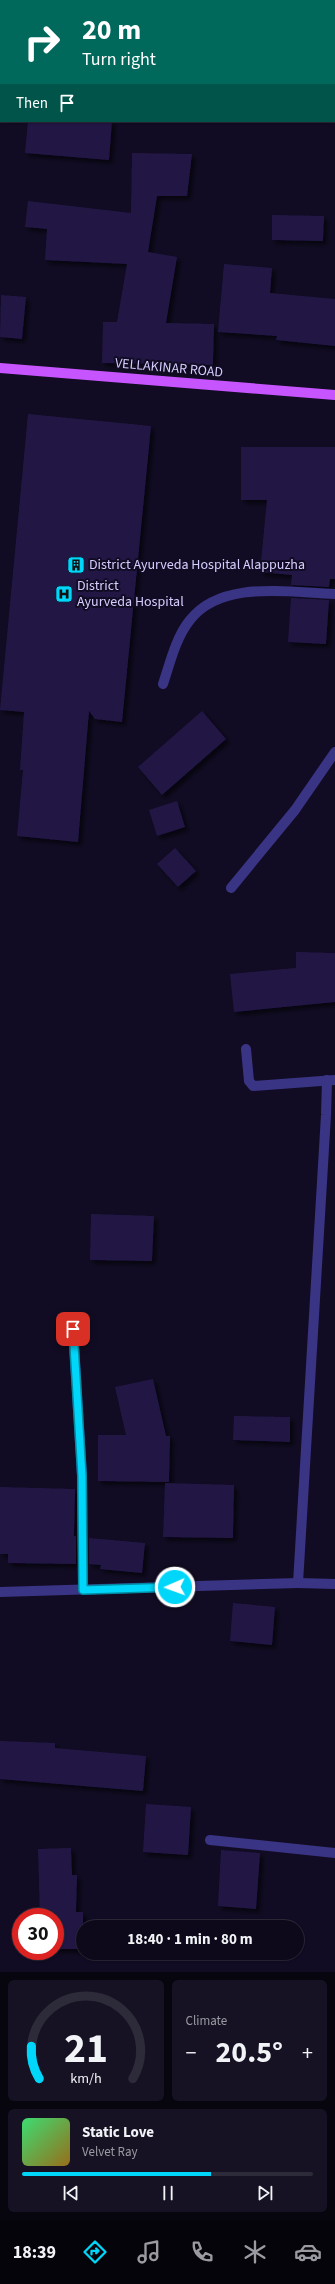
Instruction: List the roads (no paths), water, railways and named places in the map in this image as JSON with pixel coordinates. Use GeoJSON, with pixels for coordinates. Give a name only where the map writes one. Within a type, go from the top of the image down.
{"type":"FeatureCollection","features":[{"type":"Feature","properties":{"kind":"main road","name":"VELLAKINAR ROAD"},"geometry":{"type":"LineString","coordinates":[[0,368],[335,395]]}},
{"type":"Feature","properties":{"kind":"street"},"geometry":{"type":"LineString","coordinates":[[163,684],[176,645],[190,620],[211,601],[233,594],[261,592],[335,594]]}},
{"type":"Feature","properties":{"kind":"street"},"geometry":{"type":"LineString","coordinates":[[231,888],[295,810],[335,752]]}},
{"type":"Feature","properties":{"kind":"street"},"geometry":{"type":"LineString","coordinates":[[246,1049],[250,1081],[253,1086],[272,1086],[331,1080],[326,1093],[298,1583]]}},
{"type":"Feature","properties":{"kind":"street"},"geometry":{"type":"LineString","coordinates":[[73,1329],[82,1476],[83,1590]]}},
{"type":"Feature","properties":{"kind":"street"},"geometry":{"type":"LineString","coordinates":[[0,1592],[298,1583],[335,1584]]}},
{"type":"Feature","properties":{"kind":"street"},"geometry":{"type":"LineString","coordinates":[[210,1840],[335,1853]]}},
{"type":"Feature","properties":{"kind":"place","name":"District Ayurveda Hospital Alappuzha"},"geometry":{"type":"Point","coordinates":[76,565]}},
{"type":"Feature","properties":{"kind":"place","name":"District Ayurveda Hospital"},"geometry":{"type":"Point","coordinates":[64,594]}}]}
